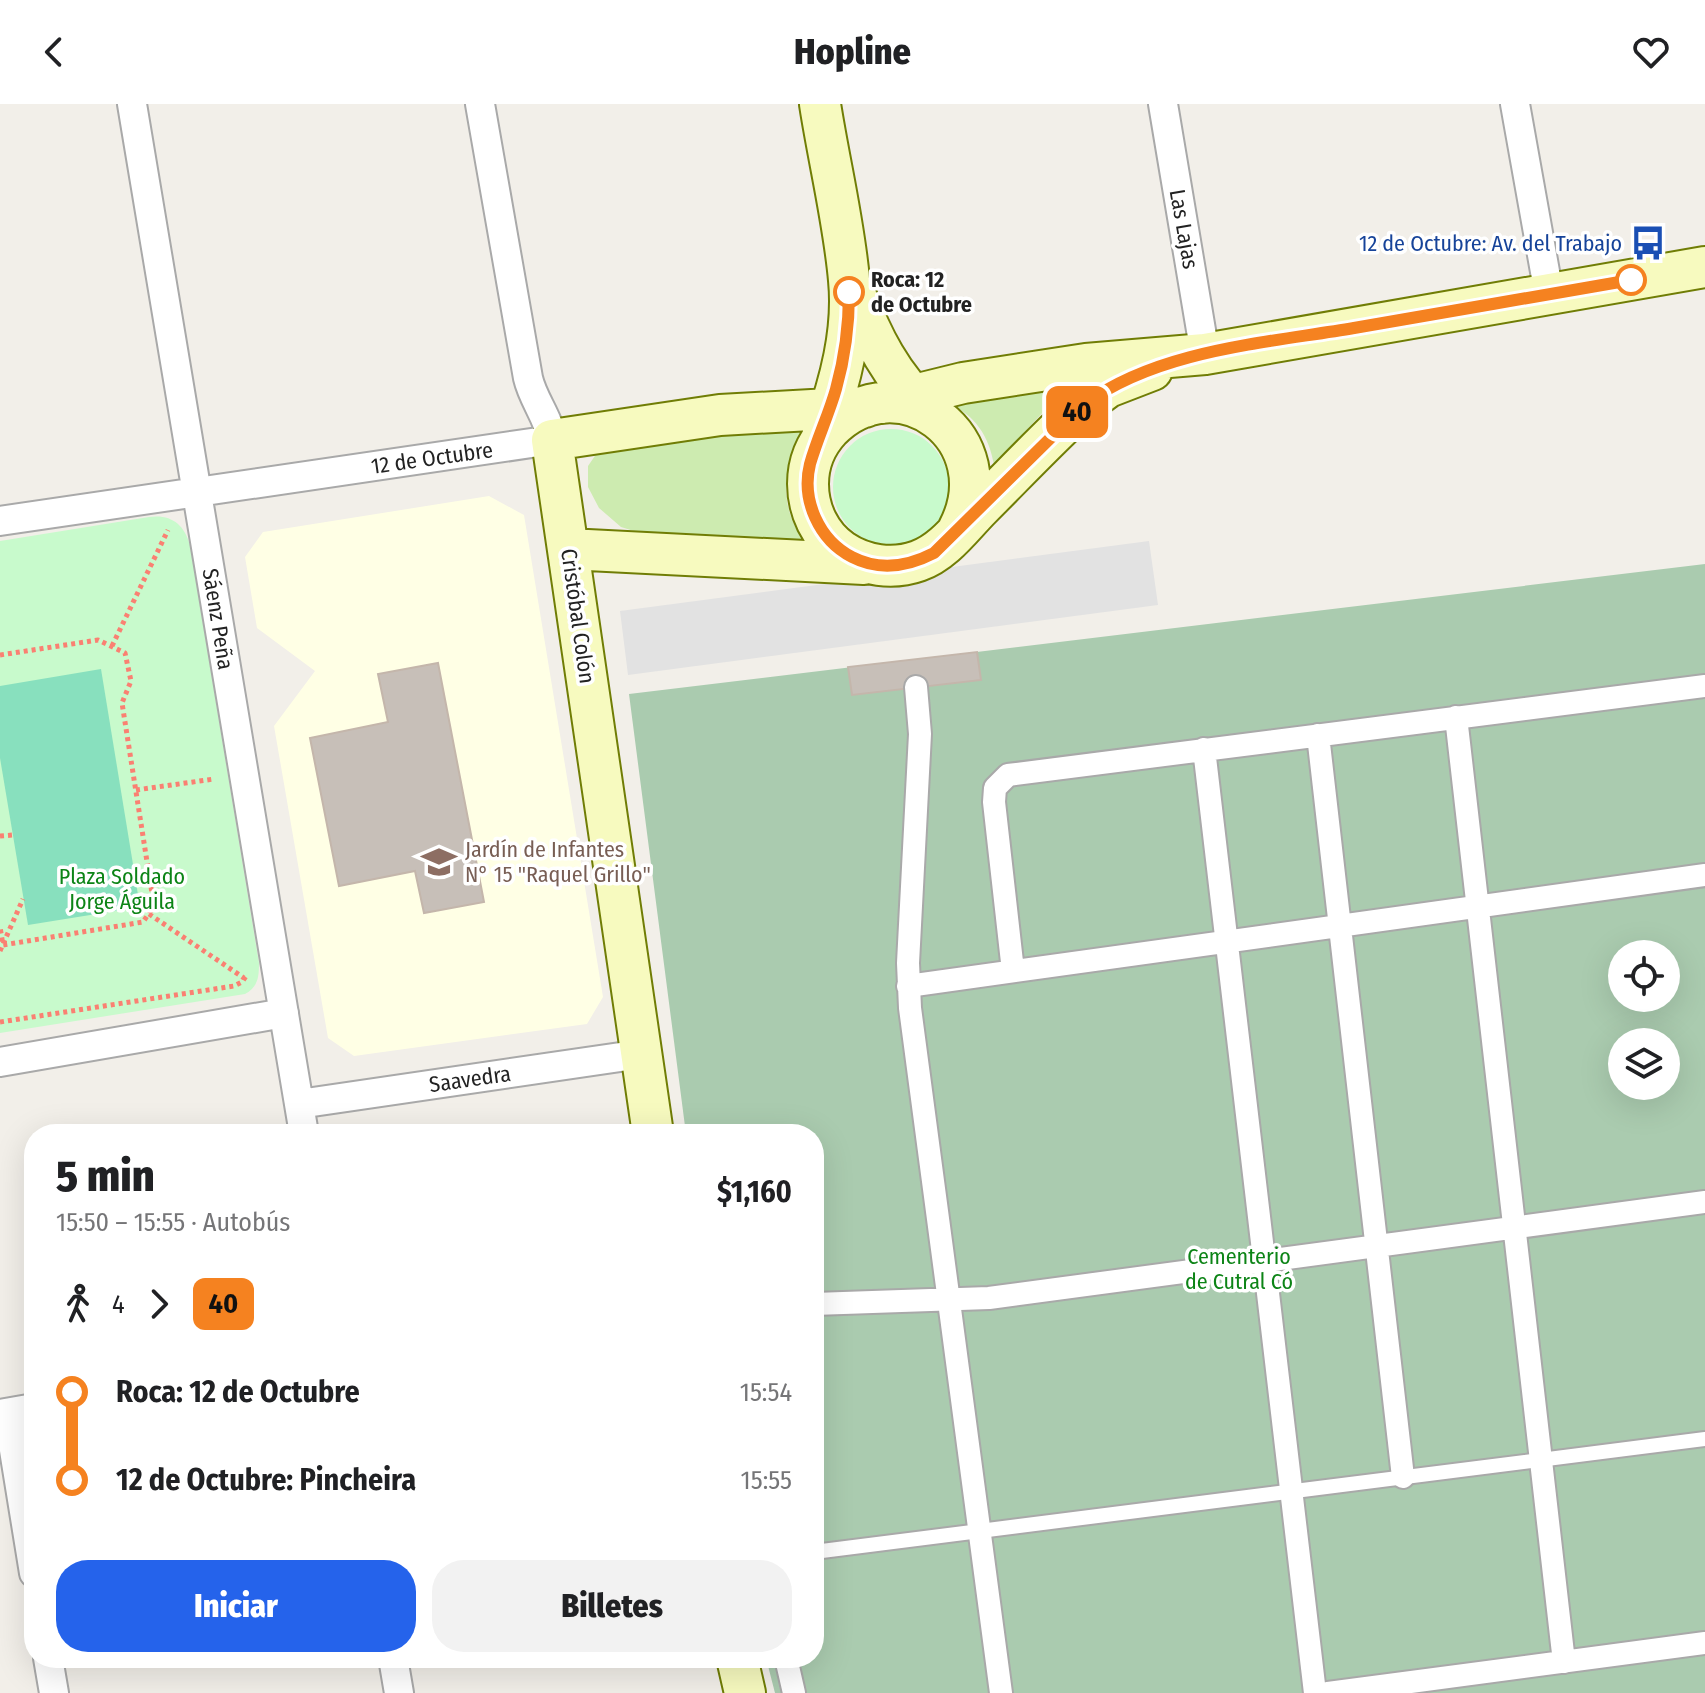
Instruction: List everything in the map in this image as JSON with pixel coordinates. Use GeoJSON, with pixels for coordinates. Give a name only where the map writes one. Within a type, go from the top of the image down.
{"type":"FeatureCollection","features":[{"type":"Feature","properties":{"kind":"main road"},"geometry":{"type":"LineString","coordinates":[[820,104],[849,280],[846,346],[883,406],[956,436],[969,466],[970,499],[958,530]]}},
{"type":"Feature","properties":{"kind":"main road","name":"12 de Octubre"},"geometry":{"type":"LineString","coordinates":[[552,440],[709,417],[883,406],[963,383],[1086,364],[1205,354],[1705,267]]}},
{"type":"Feature","properties":{"kind":"main road"},"geometry":{"type":"LineString","coordinates":[[849,280],[881,355],[883,406]]}},
{"type":"Feature","properties":{"kind":"main road","name":"12 de Octubre"},"geometry":{"type":"LineString","coordinates":[[568,549],[886,566],[919,561],[934,553],[1063,424],[1096,396],[1135,375],[1205,354]]}},
{"type":"Feature","properties":{"kind":"main road"},"geometry":{"type":"LineString","coordinates":[[870,564],[840,550],[819,526],[812,511],[808,479],[816,448],[883,406]]}},
{"type":"Feature","properties":{"kind":"main road","name":"Cristóbal Colón"},"geometry":{"type":"LineString","coordinates":[[552,440],[652,1124]]}},
{"type":"Feature","properties":{"kind":"main road"},"geometry":{"type":"LineString","coordinates":[[739,1668],[745,1693]]}},
{"type":"Feature","properties":{"kind":"street","name":"Sáenz Peña"},"geometry":{"type":"LineString","coordinates":[[132,104],[302,1124]]}},
{"type":"Feature","properties":{"kind":"street","name":"Cristóbal Colón"},"geometry":{"type":"LineString","coordinates":[[480,104],[528,378],[534,397],[549,424],[552,440]]}},
{"type":"Feature","properties":{"kind":"street","name":"Las Lajas"},"geometry":{"type":"LineString","coordinates":[[1163,104],[1205,354]]}},
{"type":"Feature","properties":{"kind":"street"},"geometry":{"type":"LineString","coordinates":[[1515,104],[1549,294]]}},
{"type":"Feature","properties":{"kind":"street","name":"12 de Octubre"},"geometry":{"type":"LineString","coordinates":[[0,521],[552,440]]}},
{"type":"Feature","properties":{"kind":"street"},"geometry":{"type":"LineString","coordinates":[[1013,971],[994,802],[998,783],[1014,774],[1705,686]]}},
{"type":"Feature","properties":{"kind":"street"},"geometry":{"type":"LineString","coordinates":[[916,687],[920,734],[908,986],[1001,1693]]}},
{"type":"Feature","properties":{"kind":"street"},"geometry":{"type":"LineString","coordinates":[[1456,717],[1564,1662]]}},
{"type":"Feature","properties":{"kind":"street"},"geometry":{"type":"LineString","coordinates":[[1318,735],[1403,1477]]}},
{"type":"Feature","properties":{"kind":"street"},"geometry":{"type":"LineString","coordinates":[[1204,749],[1315,1693]]}},
{"type":"Feature","properties":{"kind":"street"},"geometry":{"type":"LineString","coordinates":[[908,986],[1705,875]]}},
{"type":"Feature","properties":{"kind":"street"},"geometry":{"type":"LineString","coordinates":[[0,1062],[284,1013]]}},
{"type":"Feature","properties":{"kind":"street","name":"Saavedra"},"geometry":{"type":"LineString","coordinates":[[299,1104],[641,1054]]}},
{"type":"Feature","properties":{"kind":"street"},"geometry":{"type":"LineString","coordinates":[[824,1304],[989,1298],[1705,1202]]}},
{"type":"Feature","properties":{"kind":"street"},"geometry":{"type":"LineString","coordinates":[[14,1412],[24,1492]]}},
{"type":"Feature","properties":{"kind":"street"},"geometry":{"type":"LineString","coordinates":[[1328,1693],[1705,1643]]}},
{"type":"Feature","properties":{"kind":"street"},"geometry":{"type":"LineString","coordinates":[[50,1668],[54,1693]]}},
{"type":"Feature","properties":{"kind":"street"},"geometry":{"type":"LineString","coordinates":[[395,1668],[399,1693]]}},
{"type":"Feature","properties":{"kind":"street"},"geometry":{"type":"LineString","coordinates":[[788,1668],[794,1693]]}},
{"type":"Feature","properties":{"kind":"lane"},"geometry":{"type":"LineString","coordinates":[[824,1551],[1705,1439]]}},
{"type":"Feature","properties":{"kind":"path"},"geometry":{"type":"LineString","coordinates":[[158,527],[168,530],[175,538]]}},
{"type":"Feature","properties":{"kind":"path"},"geometry":{"type":"LineString","coordinates":[[112,646],[168,530]]}},
{"type":"Feature","properties":{"kind":"path"},"geometry":{"type":"LineString","coordinates":[[0,655],[98,640],[125,653],[131,681],[122,703],[154,906],[143,922],[2,948]]}},
{"type":"Feature","properties":{"kind":"path"},"geometry":{"type":"LineString","coordinates":[[136,790],[215,778],[218,794]]}},
{"type":"Feature","properties":{"kind":"path"},"geometry":{"type":"LineString","coordinates":[[0,836],[13,835]]}},
{"type":"Feature","properties":{"kind":"path"},"geometry":{"type":"LineString","coordinates":[[2,948],[23,899]]}},
{"type":"Feature","properties":{"kind":"path"},"geometry":{"type":"LineString","coordinates":[[149,914],[245,979]]}},
{"type":"Feature","properties":{"kind":"path"},"geometry":{"type":"LineString","coordinates":[[0,927],[2,948]]}},
{"type":"Feature","properties":{"kind":"path"},"geometry":{"type":"LineString","coordinates":[[245,979],[246,967]]}},
{"type":"Feature","properties":{"kind":"path"},"geometry":{"type":"LineString","coordinates":[[0,1022],[234,986],[245,979]]}},
{"type":"Feature","properties":{"kind":"shaded area","name":"Jardín de Infantes N° 15 \"Raquel Grillo\""},"geometry":{"type":"Polygon","coordinates":[[[489,496],[524,515],[603,997],[587,1024],[354,1056],[328,1038],[274,726],[315,671],[257,628],[245,557],[263,532],[489,496]]]}},
{"type":"Feature","properties":{"kind":"shaded area"},"geometry":{"type":"Polygon","coordinates":[[[1149,541],[1158,605],[628,675],[620,611],[1149,541]]]}},
{"type":"Feature","properties":{"kind":"green space"},"geometry":{"type":"Polygon","coordinates":[[[1070,383],[994,465],[979,428],[966,414],[948,403],[1070,383]]]}},
{"type":"Feature","properties":{"kind":"green space"},"geometry":{"type":"Polygon","coordinates":[[[810,422],[790,467],[786,495],[794,524],[803,541],[640,533],[621,527],[599,508],[588,487],[588,466],[599,450],[810,422]]]}},
{"type":"Feature","properties":{"kind":"green space"},"geometry":{"type":"Polygon","coordinates":[[[891,429],[913,434],[932,446],[944,465],[949,487],[944,509],[932,528],[913,540],[891,545],[869,540],[850,528],[838,509],[833,487],[838,465],[850,446],[869,434],[891,429]]]}},
{"type":"Feature","properties":{"kind":"green space","name":"Plaza Soldado Jorge Águila"},"geometry":{"type":"Polygon","coordinates":[[[164,517],[176,522],[190,545],[259,963],[257,981],[245,994],[0,1033],[0,541],[164,517]]]}},
{"type":"Feature","properties":{"kind":"green space","name":"Cementerio de Cutral Có"},"geometry":{"type":"Polygon","coordinates":[[[1705,564],[1705,1693],[775,1693],[769,1668],[824,1668],[824,1124],[685,1124],[629,694],[1705,564]]]}},
{"type":"Feature","properties":{"kind":"green space"},"geometry":{"type":"Polygon","coordinates":[[[101,669],[140,907],[28,925],[0,758],[0,686],[101,669]]]}},
{"type":"Feature","properties":{"kind":"building"},"geometry":{"type":"Polygon","coordinates":[[[977,652],[981,680],[852,695],[848,667],[977,652]]]}},
{"type":"Feature","properties":{"kind":"building"},"geometry":{"type":"Polygon","coordinates":[[[438,663],[484,902],[424,913],[415,871],[339,886],[310,738],[388,722],[378,674],[438,663]]]}},
{"type":"Feature","properties":{"kind":"bus line","name":"40"},"geometry":{"type":"LineString","coordinates":[[849,292],[842,366],[810,463],[809,495],[812,511],[828,539],[855,559],[886,566],[919,561],[934,553],[1085,404],[1108,387],[1135,375],[1205,354],[1631,280]]}},
{"type":"Feature","properties":{"kind":"place","name":"12 de Octubre: Av. del Trabajo"},"geometry":{"type":"Point","coordinates":[1648,243]}},
{"type":"Feature","properties":{"kind":"place","name":"Roca: 12 de Octubre"},"geometry":{"type":"Point","coordinates":[849,292]}},
{"type":"Feature","properties":{"kind":"place","name":"Jardín de Infantes N° 15 \"Raquel Grillo\""},"geometry":{"type":"Point","coordinates":[439,862]}}]}
